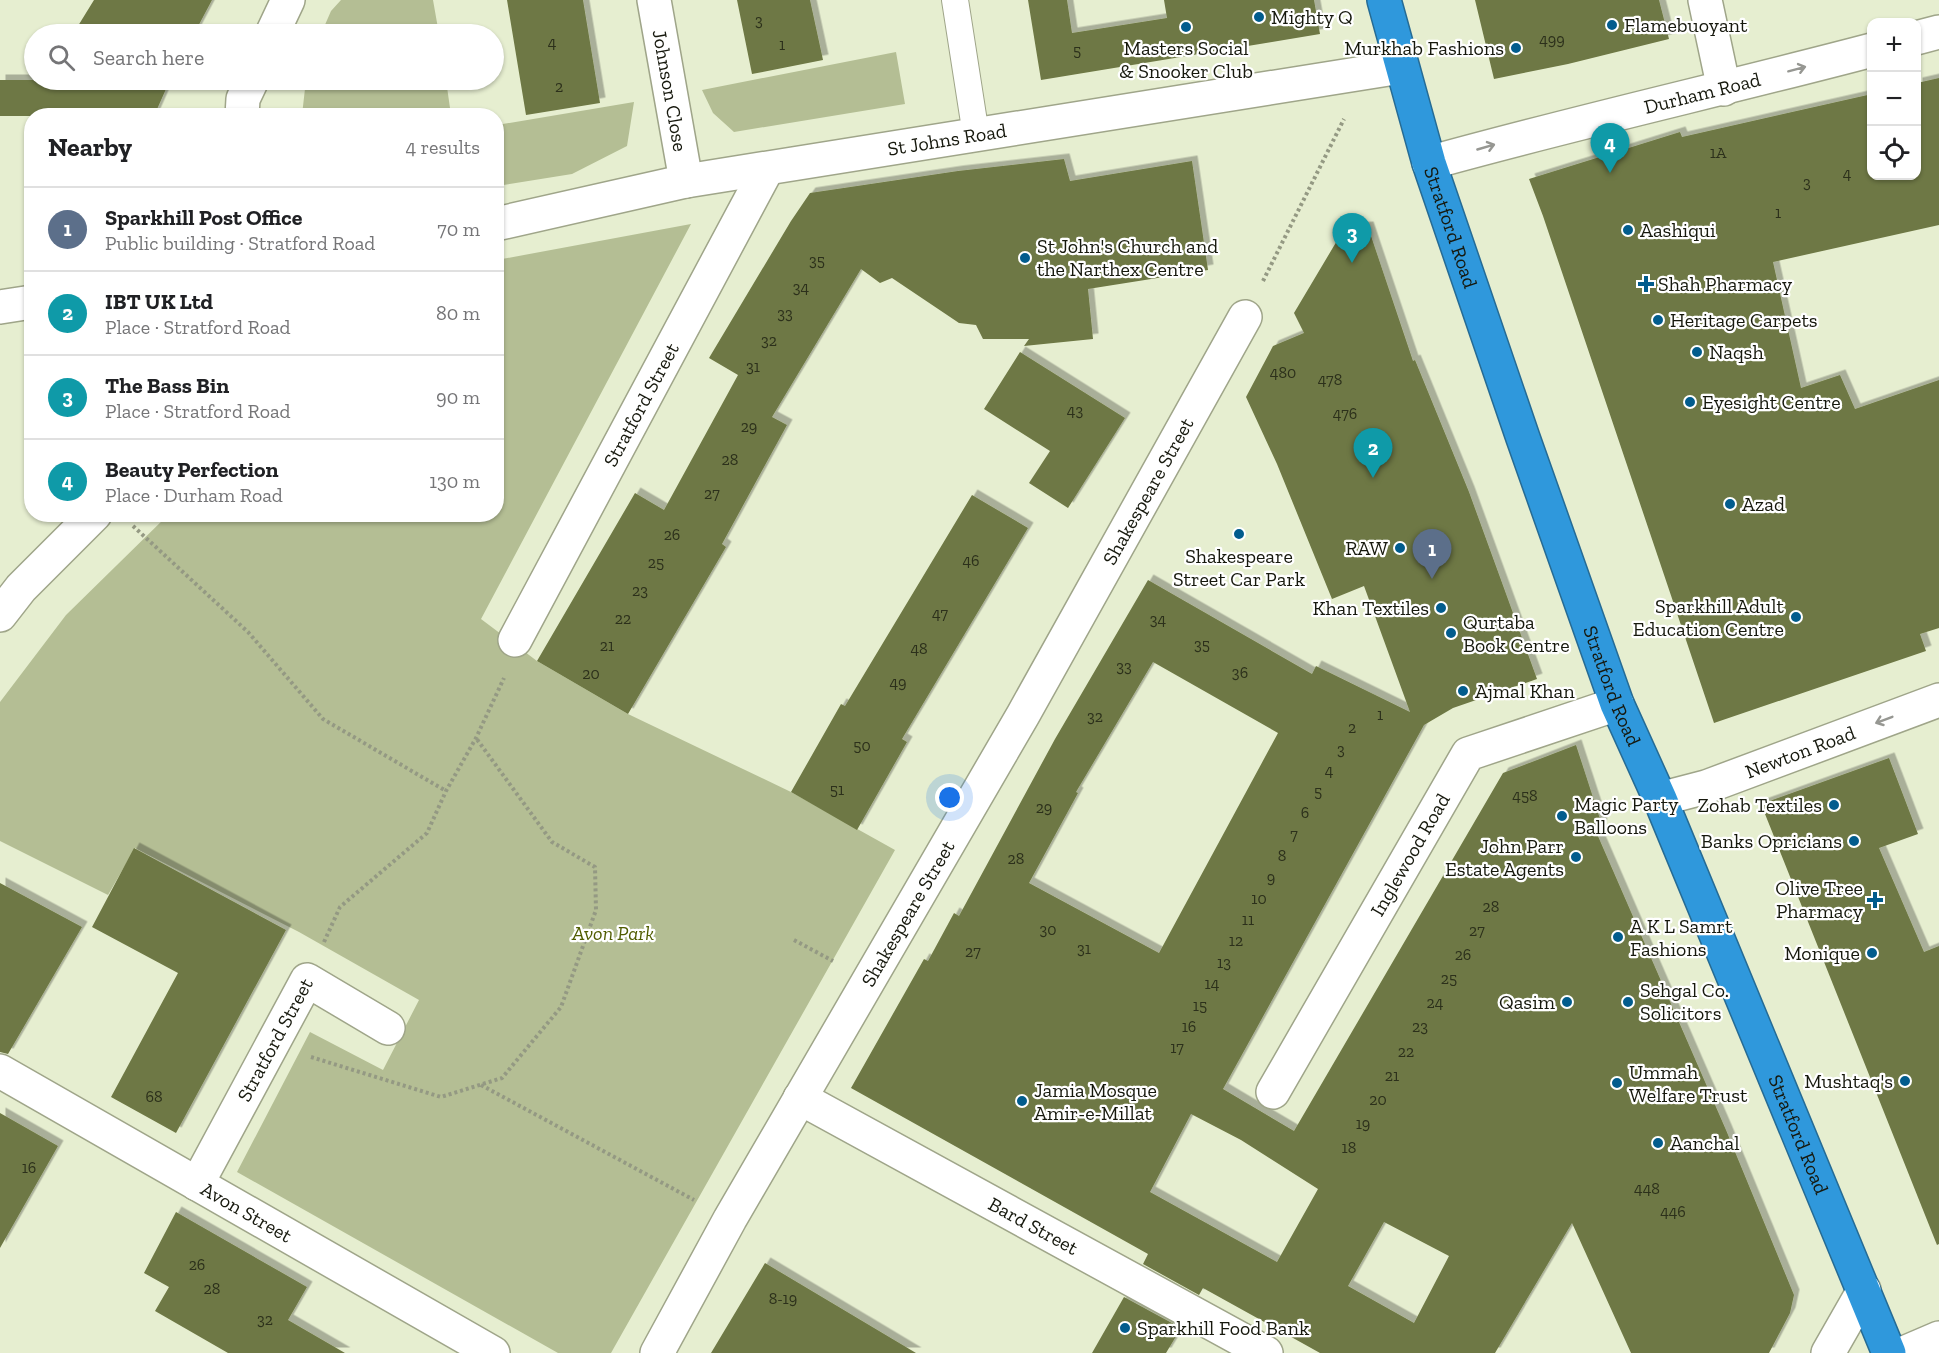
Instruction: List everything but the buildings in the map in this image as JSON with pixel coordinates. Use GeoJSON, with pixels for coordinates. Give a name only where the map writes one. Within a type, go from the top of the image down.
{"type":"FeatureCollection","features":[{"type":"Feature","properties":{"kind":"highway","name":"Stratford Road"},"geometry":{"type":"LineString","coordinates":[[1384,0],[1429,163],[1617,704],[1660,800],[1889,1353]]}},
{"type":"Feature","properties":{"kind":"street"},"geometry":{"type":"LineString","coordinates":[[277,24],[288,0]]}},
{"type":"Feature","properties":{"kind":"street","name":"Johnson Close"},"geometry":{"type":"LineString","coordinates":[[654,0],[686,181]]}},
{"type":"Feature","properties":{"kind":"street"},"geometry":{"type":"LineString","coordinates":[[1705,0],[1724,88]]}},
{"type":"Feature","properties":{"kind":"street"},"geometry":{"type":"LineString","coordinates":[[1921,37],[1939,32]]}},
{"type":"Feature","properties":{"kind":"street","name":"Durham Road"},"geometry":{"type":"LineString","coordinates":[[1429,163],[1522,137],[1867,51]]}},
{"type":"Feature","properties":{"kind":"street","name":"St Johns Road"},"geometry":{"type":"LineString","coordinates":[[504,222],[686,181],[1401,67]]}},
{"type":"Feature","properties":{"kind":"street"},"geometry":{"type":"LineString","coordinates":[[242,108],[243,99],[247,90]]}},
{"type":"Feature","properties":{"kind":"street","name":"Stratford Street"},"geometry":{"type":"LineString","coordinates":[[515,640],[768,169]]}},
{"type":"Feature","properties":{"kind":"street"},"geometry":{"type":"LineString","coordinates":[[0,307],[24,303]]}},
{"type":"Feature","properties":{"kind":"street","name":"Shakespeare Street"},"geometry":{"type":"LineString","coordinates":[[657,1353],[729,1219],[1023,715],[1245,317]]}},
{"type":"Feature","properties":{"kind":"street"},"geometry":{"type":"LineString","coordinates":[[0,615],[21,588],[87,522]]}},
{"type":"Feature","properties":{"kind":"street","name":"Newton Road"},"geometry":{"type":"LineString","coordinates":[[1660,800],[1706,787],[1939,700]]}},
{"type":"Feature","properties":{"kind":"street","name":"Inglewood Road"},"geometry":{"type":"LineString","coordinates":[[1273,1092],[1468,754],[1617,704]]}},
{"type":"Feature","properties":{"kind":"street","name":"Stratford Street"},"geometry":{"type":"LineString","coordinates":[[197,1184],[307,980],[388,1028]]}},
{"type":"Feature","properties":{"kind":"street","name":"Avon Street"},"geometry":{"type":"LineString","coordinates":[[0,1071],[493,1353]]}},
{"type":"Feature","properties":{"kind":"street","name":"Bard Street"},"geometry":{"type":"LineString","coordinates":[[800,1098],[1266,1353]]}},
{"type":"Feature","properties":{"kind":"street"},"geometry":{"type":"LineString","coordinates":[[1828,1353],[1864,1290]]}},
{"type":"Feature","properties":{"kind":"street"},"geometry":{"type":"LineString","coordinates":[[1904,1353],[1939,1338]]}},
{"type":"Feature","properties":{"kind":"lane"},"geometry":{"type":"LineString","coordinates":[[955,0],[976,135]]}},
{"type":"Feature","properties":{"kind":"path"},"geometry":{"type":"LineString","coordinates":[[1245,317],[1366,74]]}},
{"type":"Feature","properties":{"kind":"path"},"geometry":{"type":"LineString","coordinates":[[129,522],[249,632],[323,719],[446,791]]}},
{"type":"Feature","properties":{"kind":"path"},"geometry":{"type":"LineString","coordinates":[[307,980],[340,907],[427,834],[446,791],[476,738],[504,679],[515,640]]}},
{"type":"Feature","properties":{"kind":"path"},"geometry":{"type":"LineString","coordinates":[[272,1045],[441,1097],[502,1078],[561,1007],[596,910],[595,867],[552,842],[476,738]]}},
{"type":"Feature","properties":{"kind":"path"},"geometry":{"type":"LineString","coordinates":[[480,1085],[729,1219]]}},
{"type":"Feature","properties":{"kind":"green space"},"geometry":{"type":"Polygon","coordinates":[[[341,0],[433,0],[437,24],[325,24],[331,11],[341,0]]]}},
{"type":"Feature","properties":{"kind":"green space"},"geometry":{"type":"Polygon","coordinates":[[[896,52],[905,104],[734,132],[713,113],[702,90],[896,52]]]}},
{"type":"Feature","properties":{"kind":"green space"},"geometry":{"type":"Polygon","coordinates":[[[305,90],[447,90],[450,108],[303,108],[305,90]]]}},
{"type":"Feature","properties":{"kind":"green space"},"geometry":{"type":"Polygon","coordinates":[[[634,102],[627,146],[572,174],[504,185],[504,124],[634,102]]]}},
{"type":"Feature","properties":{"kind":"green space","name":"Avon Park"},"geometry":{"type":"Polygon","coordinates":[[[691,224],[481,619],[537,661],[628,714],[791,792],[895,850],[611,1353],[558,1353],[237,1172],[310,1032],[383,1070],[419,1000],[299,932],[135,848],[108,895],[0,841],[0,702],[66,615],[161,522],[504,522],[504,259],[691,224]]]}},
{"type":"Feature","properties":{"kind":"place","name":"Mighty Q"},"geometry":{"type":"Point","coordinates":[1259,17]}},
{"type":"Feature","properties":{"kind":"place","name":"Flamebuoyant"},"geometry":{"type":"Point","coordinates":[1612,25]}},
{"type":"Feature","properties":{"kind":"place","name":"Masters Social & Snooker Club"},"geometry":{"type":"Point","coordinates":[1186,27]}},
{"type":"Feature","properties":{"kind":"place","name":"Murkhab Fashions"},"geometry":{"type":"Point","coordinates":[1516,48]}},
{"type":"Feature","properties":{"kind":"place","name":"Beauty Perfection"},"geometry":{"type":"Point","coordinates":[1610,173]}},
{"type":"Feature","properties":{"kind":"place","name":"Aashiqui"},"geometry":{"type":"Point","coordinates":[1628,230]}},
{"type":"Feature","properties":{"kind":"place","name":"St John's Church and the Narthex Centre"},"geometry":{"type":"Point","coordinates":[1025,258]}},
{"type":"Feature","properties":{"kind":"place","name":"The Bass Bin"},"geometry":{"type":"Point","coordinates":[1352,263]}},
{"type":"Feature","properties":{"kind":"place","name":"Shah Pharmacy"},"geometry":{"type":"Point","coordinates":[1646,284]}},
{"type":"Feature","properties":{"kind":"place","name":"Heritage Carpets"},"geometry":{"type":"Point","coordinates":[1658,320]}},
{"type":"Feature","properties":{"kind":"place","name":"Naqsh"},"geometry":{"type":"Point","coordinates":[1697,352]}},
{"type":"Feature","properties":{"kind":"place","name":"Eyesight Centre"},"geometry":{"type":"Point","coordinates":[1690,402]}},
{"type":"Feature","properties":{"kind":"place","name":"IBT UK Ltd"},"geometry":{"type":"Point","coordinates":[1373,478]}},
{"type":"Feature","properties":{"kind":"place","name":"Azad"},"geometry":{"type":"Point","coordinates":[1730,504]}},
{"type":"Feature","properties":{"kind":"place","name":"Shakespeare Street Car Park"},"geometry":{"type":"Point","coordinates":[1239,534]}},
{"type":"Feature","properties":{"kind":"place","name":"RAW"},"geometry":{"type":"Point","coordinates":[1400,548]}},
{"type":"Feature","properties":{"kind":"place","name":"Sparkhill Post Office"},"geometry":{"type":"Point","coordinates":[1432,579]}},
{"type":"Feature","properties":{"kind":"place","name":"Khan Textiles"},"geometry":{"type":"Point","coordinates":[1441,608]}},
{"type":"Feature","properties":{"kind":"place","name":"Sparkhill Adult Education Centre"},"geometry":{"type":"Point","coordinates":[1796,617]}},
{"type":"Feature","properties":{"kind":"place","name":"Qurtaba Book Centre"},"geometry":{"type":"Point","coordinates":[1451,633]}},
{"type":"Feature","properties":{"kind":"place","name":"Ajmal Khan"},"geometry":{"type":"Point","coordinates":[1463,691]}},
{"type":"Feature","properties":{"kind":"place","name":"Zohab Textiles"},"geometry":{"type":"Point","coordinates":[1834,805]}},
{"type":"Feature","properties":{"kind":"place","name":"Magic Party Balloons"},"geometry":{"type":"Point","coordinates":[1562,816]}},
{"type":"Feature","properties":{"kind":"place","name":"Banks Opricians"},"geometry":{"type":"Point","coordinates":[1854,841]}},
{"type":"Feature","properties":{"kind":"place","name":"John Parr Estate Agents"},"geometry":{"type":"Point","coordinates":[1576,857]}},
{"type":"Feature","properties":{"kind":"place","name":"Olive Tree Pharmacy"},"geometry":{"type":"Point","coordinates":[1875,900]}},
{"type":"Feature","properties":{"kind":"place","name":"A K L Samrt Fashions"},"geometry":{"type":"Point","coordinates":[1618,937]}},
{"type":"Feature","properties":{"kind":"place","name":"Monique"},"geometry":{"type":"Point","coordinates":[1872,953]}},
{"type":"Feature","properties":{"kind":"place","name":"Qasim"},"geometry":{"type":"Point","coordinates":[1567,1002]}},
{"type":"Feature","properties":{"kind":"place","name":"Sehgal Co. Solicitors"},"geometry":{"type":"Point","coordinates":[1628,1002]}},
{"type":"Feature","properties":{"kind":"place","name":"Mushtaq's"},"geometry":{"type":"Point","coordinates":[1905,1081]}},
{"type":"Feature","properties":{"kind":"place","name":"Ummah Welfare Trust"},"geometry":{"type":"Point","coordinates":[1617,1083]}},
{"type":"Feature","properties":{"kind":"place","name":"Jamia Mosque Amir-e-Millat"},"geometry":{"type":"Point","coordinates":[1022,1101]}},
{"type":"Feature","properties":{"kind":"place","name":"Aanchal"},"geometry":{"type":"Point","coordinates":[1658,1143]}},
{"type":"Feature","properties":{"kind":"place","name":"Sparkhill Food Bank"},"geometry":{"type":"Point","coordinates":[1125,1328]}}]}
